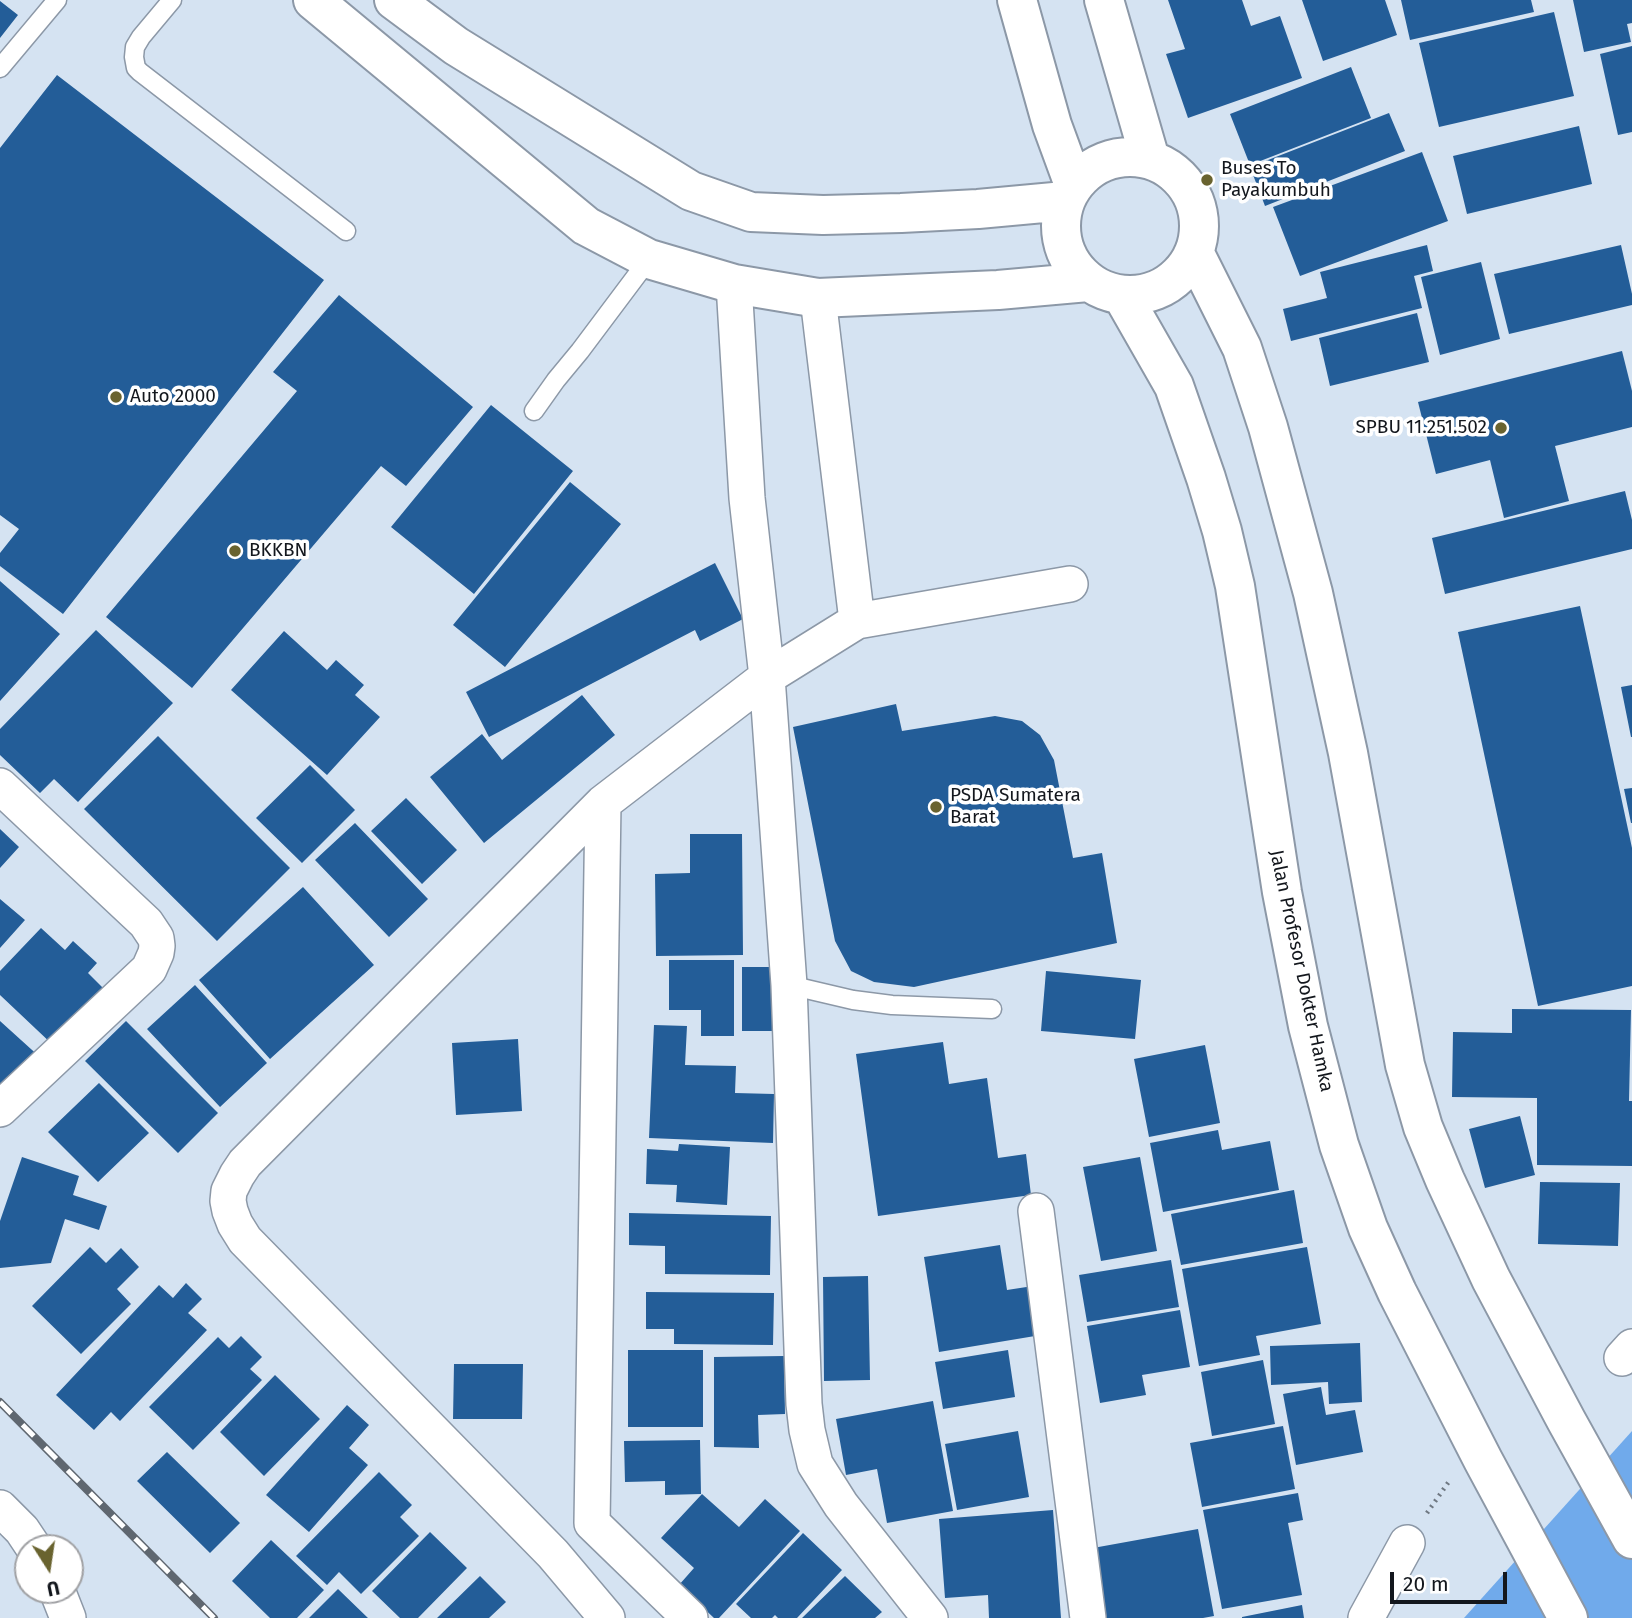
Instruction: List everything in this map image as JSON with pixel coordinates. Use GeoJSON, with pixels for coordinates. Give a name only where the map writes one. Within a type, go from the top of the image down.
{"type":"FeatureCollection","features":[{"type":"Feature","properties":{"kind":"main road"},"geometry":{"type":"LineString","coordinates":[[313,0],[586,226],[649,259],[734,284],[818,298],[998,290],[1105,288],[1140,294],[1157,290],[1173,281],[1186,268],[1199,234],[1198,214],[1193,196],[1182,180],[1168,167],[1150,159],[1128,157],[1106,161],[1087,172],[1069,193],[1061,216],[1063,246],[1078,271],[1105,288]]}},
{"type":"Feature","properties":{"kind":"main road"},"geometry":{"type":"LineString","coordinates":[[1017,0],[1069,193]]}},
{"type":"Feature","properties":{"kind":"main road"},"geometry":{"type":"LineString","coordinates":[[1104,0],[1150,159]]}},
{"type":"Feature","properties":{"kind":"main road"},"geometry":{"type":"LineString","coordinates":[[396,1],[456,46],[691,191],[751,212],[823,215],[978,209],[1069,193]]}},
{"type":"Feature","properties":{"kind":"main road"},"geometry":{"type":"LineString","coordinates":[[1194,252],[1242,348],[1268,427],[1313,593],[1348,753],[1405,1065],[1423,1127],[1491,1279],[1632,1539]]}},
{"type":"Feature","properties":{"kind":"main road","name":"Jalan Profesor Dokter Hamka"},"geometry":{"type":"LineString","coordinates":[[1105,288],[1174,386],[1222,531],[1235,586],[1282,892],[1308,1026],[1339,1145],[1368,1228],[1396,1292],[1568,1618]]}},
{"type":"Feature","properties":{"kind":"street"},"geometry":{"type":"LineString","coordinates":[[734,284],[747,498],[767,677],[789,985],[804,1404],[815,1464],[841,1505],[930,1618]]}},
{"type":"Feature","properties":{"kind":"street"},"geometry":{"type":"LineString","coordinates":[[818,298],[857,621]]}},
{"type":"Feature","properties":{"kind":"street"},"geometry":{"type":"LineString","coordinates":[[607,1618],[553,1554],[245,1240],[235,1224],[228,1201],[232,1184],[245,1163],[603,803],[767,677],[857,621],[1070,584]]}},
{"type":"Feature","properties":{"kind":"street"},"geometry":{"type":"LineString","coordinates":[[0,786],[146,922],[156,938],[157,946],[149,969],[0,1109]]}},
{"type":"Feature","properties":{"kind":"street"},"geometry":{"type":"LineString","coordinates":[[603,803],[592,1523],[690,1618]]}},
{"type":"Feature","properties":{"kind":"street"},"geometry":{"type":"LineString","coordinates":[[1036,1211],[1088,1618]]}},
{"type":"Feature","properties":{"kind":"street"},"geometry":{"type":"LineString","coordinates":[[0,1508],[25,1534]]}},
{"type":"Feature","properties":{"kind":"street"},"geometry":{"type":"LineString","coordinates":[[553,1554],[592,1523]]}},
{"type":"Feature","properties":{"kind":"street"},"geometry":{"type":"LineString","coordinates":[[1366,1618],[1407,1543]]}},
{"type":"Feature","properties":{"kind":"lane"},"geometry":{"type":"LineString","coordinates":[[0,68],[57,0]]}},
{"type":"Feature","properties":{"kind":"lane"},"geometry":{"type":"LineString","coordinates":[[172,0],[135,47],[136,68],[346,232]]}},
{"type":"Feature","properties":{"kind":"lane"},"geometry":{"type":"LineString","coordinates":[[534,411],[649,259]]}},
{"type":"Feature","properties":{"kind":"lane"},"geometry":{"type":"LineString","coordinates":[[789,985],[853,1000],[892,1005],[992,1009]]}},
{"type":"Feature","properties":{"kind":"path"},"geometry":{"type":"LineString","coordinates":[[1407,1543],[1479,1452]]}},
{"type":"Feature","properties":{"kind":"water"},"geometry":{"type":"Polygon","coordinates":[[[1632,1431],[1632,1618],[1464,1618],[1632,1431]]]}},
{"type":"Feature","properties":{"kind":"building"},"geometry":{"type":"Polygon","coordinates":[[[1168,0],[1242,0],[1251,26],[1280,16],[1302,78],[1188,118],[1166,54],[1185,49],[1168,0]]]}},
{"type":"Feature","properties":{"kind":"building"},"geometry":{"type":"Polygon","coordinates":[[[1302,0],[1385,0],[1397,35],[1323,61],[1302,0]]]}},
{"type":"Feature","properties":{"kind":"building"},"geometry":{"type":"Polygon","coordinates":[[[1401,0],[1531,0],[1534,12],[1410,40],[1401,0]]]}},
{"type":"Feature","properties":{"kind":"building"},"geometry":{"type":"Polygon","coordinates":[[[1573,0],[1632,0],[1632,23],[1627,24],[1631,42],[1584,52],[1573,0]]]}},
{"type":"Feature","properties":{"kind":"building"},"geometry":{"type":"Polygon","coordinates":[[[0,1],[18,15],[0,38],[0,1]]]}},
{"type":"Feature","properties":{"kind":"building"},"geometry":{"type":"Polygon","coordinates":[[[1554,12],[1574,96],[1439,127],[1419,43],[1554,12]]]}},
{"type":"Feature","properties":{"kind":"building"},"geometry":{"type":"Polygon","coordinates":[[[1632,46],[1632,132],[1618,135],[1600,54],[1632,46]]]}},
{"type":"Feature","properties":{"kind":"building"},"geometry":{"type":"Polygon","coordinates":[[[1351,67],[1371,118],[1250,165],[1230,114],[1351,67]]]}},
{"type":"Feature","properties":{"kind":"building","name":"Auto 2000"},"geometry":{"type":"Polygon","coordinates":[[[57,75],[324,280],[63,614],[0,566],[0,553],[19,529],[0,515],[0,148],[57,75]]]}},
{"type":"Feature","properties":{"kind":"building"},"geometry":{"type":"Polygon","coordinates":[[[1389,113],[1405,151],[1265,206],[1250,167],[1389,113]]]}},
{"type":"Feature","properties":{"kind":"building"},"geometry":{"type":"Polygon","coordinates":[[[1579,126],[1592,184],[1467,214],[1453,156],[1579,126]]]}},
{"type":"Feature","properties":{"kind":"building"},"geometry":{"type":"Polygon","coordinates":[[[1422,152],[1448,221],[1300,276],[1273,207],[1422,152]]]}},
{"type":"Feature","properties":{"kind":"building"},"geometry":{"type":"Polygon","coordinates":[[[1427,245],[1433,271],[1414,276],[1422,308],[1291,341],[1283,309],[1327,298],[1320,272],[1427,245]]]}},
{"type":"Feature","properties":{"kind":"building"},"geometry":{"type":"Polygon","coordinates":[[[1621,245],[1632,305],[1509,334],[1494,274],[1621,245]]]}},
{"type":"Feature","properties":{"kind":"building"},"geometry":{"type":"Polygon","coordinates":[[[1481,262],[1500,339],[1440,355],[1421,277],[1481,262]]]}},
{"type":"Feature","properties":{"kind":"building","name":"BKKBN"},"geometry":{"type":"Polygon","coordinates":[[[339,295],[473,407],[406,486],[381,466],[192,688],[106,617],[297,391],[273,372],[339,295]]]}},
{"type":"Feature","properties":{"kind":"building"},"geometry":{"type":"Polygon","coordinates":[[[1417,313],[1429,362],[1330,386],[1319,338],[1417,313]]]}},
{"type":"Feature","properties":{"kind":"building"},"geometry":{"type":"Polygon","coordinates":[[[1622,351],[1632,391],[1632,427],[1555,446],[1569,501],[1504,518],[1490,460],[1436,474],[1418,402],[1622,351]]]}},
{"type":"Feature","properties":{"kind":"building"},"geometry":{"type":"Polygon","coordinates":[[[491,405],[573,471],[474,594],[391,527],[491,405]]]}},
{"type":"Feature","properties":{"kind":"building"},"geometry":{"type":"Polygon","coordinates":[[[570,482],[621,524],[505,667],[453,625],[570,482]]]}},
{"type":"Feature","properties":{"kind":"building"},"geometry":{"type":"Polygon","coordinates":[[[1625,491],[1632,520],[1632,549],[1445,594],[1432,538],[1625,491]]]}},
{"type":"Feature","properties":{"kind":"building"},"geometry":{"type":"Polygon","coordinates":[[[715,563],[743,619],[700,641],[695,630],[489,737],[466,692],[715,563]]]}},
{"type":"Feature","properties":{"kind":"building"},"geometry":{"type":"Polygon","coordinates":[[[0,581],[60,634],[0,701],[0,581]]]}},
{"type":"Feature","properties":{"kind":"building"},"geometry":{"type":"Polygon","coordinates":[[[1580,606],[1632,848],[1632,986],[1538,1006],[1458,632],[1580,606]]]}},
{"type":"Feature","properties":{"kind":"building"},"geometry":{"type":"Polygon","coordinates":[[[96,630],[173,703],[78,802],[54,779],[40,793],[0,755],[0,729],[96,630]]]}},
{"type":"Feature","properties":{"kind":"building"},"geometry":{"type":"Polygon","coordinates":[[[284,631],[327,670],[336,660],[364,685],[355,695],[380,717],[327,775],[231,690],[284,631]]]}},
{"type":"Feature","properties":{"kind":"building"},"geometry":{"type":"Polygon","coordinates":[[[1632,685],[1632,737],[1631,737],[1621,687],[1632,685]]]}},
{"type":"Feature","properties":{"kind":"building"},"geometry":{"type":"Polygon","coordinates":[[[582,695],[615,735],[484,843],[430,777],[482,734],[502,760],[582,695]]]}},
{"type":"Feature","properties":{"kind":"building","name":"PSDA Sumatera Barat"},"geometry":{"type":"Polygon","coordinates":[[[896,704],[902,731],[995,716],[1022,721],[1040,735],[1054,760],[1073,858],[1102,853],[1117,943],[914,987],[874,982],[851,971],[835,941],[793,727],[896,704]]]}},
{"type":"Feature","properties":{"kind":"building"},"geometry":{"type":"Polygon","coordinates":[[[158,736],[290,868],[217,941],[84,809],[158,736]]]}},
{"type":"Feature","properties":{"kind":"building"},"geometry":{"type":"Polygon","coordinates":[[[310,765],[355,810],[302,863],[256,818],[310,765]]]}},
{"type":"Feature","properties":{"kind":"building"},"geometry":{"type":"Polygon","coordinates":[[[1632,788],[1632,823],[1631,823],[1624,789],[1632,788]]]}},
{"type":"Feature","properties":{"kind":"building"},"geometry":{"type":"Polygon","coordinates":[[[406,798],[457,850],[422,884],[371,831],[406,798]]]}},
{"type":"Feature","properties":{"kind":"building"},"geometry":{"type":"Polygon","coordinates":[[[355,823],[428,899],[389,937],[315,860],[355,823]]]}},
{"type":"Feature","properties":{"kind":"building"},"geometry":{"type":"Polygon","coordinates":[[[0,829],[19,847],[0,868],[0,829]]]}},
{"type":"Feature","properties":{"kind":"building"},"geometry":{"type":"Polygon","coordinates":[[[690,834],[742,834],[743,955],[656,956],[655,874],[690,873],[690,834]]]}},
{"type":"Feature","properties":{"kind":"building"},"geometry":{"type":"Polygon","coordinates":[[[303,887],[374,965],[270,1059],[199,980],[303,887]]]}},
{"type":"Feature","properties":{"kind":"building"},"geometry":{"type":"Polygon","coordinates":[[[0,899],[25,920],[0,948],[0,899]]]}},
{"type":"Feature","properties":{"kind":"building"},"geometry":{"type":"Polygon","coordinates":[[[41,928],[65,950],[73,941],[97,963],[88,973],[106,991],[54,1046],[0,995],[0,971],[41,928]]]}},
{"type":"Feature","properties":{"kind":"building"},"geometry":{"type":"Polygon","coordinates":[[[669,960],[734,960],[734,1036],[701,1036],[701,1010],[669,1010],[669,960]]]}},
{"type":"Feature","properties":{"kind":"building"},"geometry":{"type":"Polygon","coordinates":[[[742,967],[782,967],[782,1031],[742,1031],[742,967]]]}},
{"type":"Feature","properties":{"kind":"building"},"geometry":{"type":"Polygon","coordinates":[[[1046,971],[1141,980],[1135,1039],[1041,1031],[1046,971]]]}},
{"type":"Feature","properties":{"kind":"building"},"geometry":{"type":"Polygon","coordinates":[[[195,985],[267,1063],[220,1107],[147,1029],[195,985]]]}},
{"type":"Feature","properties":{"kind":"building"},"geometry":{"type":"Polygon","coordinates":[[[1512,1009],[1631,1010],[1629,1101],[1632,1101],[1632,1166],[1537,1165],[1537,1098],[1452,1097],[1453,1032],[1512,1033],[1512,1009]]]}},
{"type":"Feature","properties":{"kind":"building"},"geometry":{"type":"Polygon","coordinates":[[[0,1021],[42,1059],[0,1104],[0,1021]]]}},
{"type":"Feature","properties":{"kind":"building"},"geometry":{"type":"Polygon","coordinates":[[[126,1021],[218,1113],[178,1153],[85,1061],[126,1021]]]}},
{"type":"Feature","properties":{"kind":"building"},"geometry":{"type":"Polygon","coordinates":[[[654,1025],[687,1026],[685,1065],[736,1066],[735,1093],[774,1094],[773,1143],[649,1138],[654,1025]]]}},
{"type":"Feature","properties":{"kind":"building"},"geometry":{"type":"Polygon","coordinates":[[[518,1039],[522,1111],[456,1115],[452,1043],[518,1039]]]}},
{"type":"Feature","properties":{"kind":"building"},"geometry":{"type":"Polygon","coordinates":[[[943,1042],[949,1084],[987,1078],[998,1158],[1026,1154],[1031,1195],[878,1216],[856,1054],[943,1042]]]}},
{"type":"Feature","properties":{"kind":"building"},"geometry":{"type":"Polygon","coordinates":[[[1205,1045],[1220,1123],[1149,1137],[1134,1059],[1205,1045]]]}},
{"type":"Feature","properties":{"kind":"building"},"geometry":{"type":"Polygon","coordinates":[[[99,1083],[149,1133],[98,1182],[48,1132],[99,1083]]]}},
{"type":"Feature","properties":{"kind":"building"},"geometry":{"type":"Polygon","coordinates":[[[1520,1116],[1535,1175],[1485,1188],[1469,1129],[1520,1116]]]}},
{"type":"Feature","properties":{"kind":"building"},"geometry":{"type":"Polygon","coordinates":[[[1218,1130],[1222,1150],[1270,1141],[1279,1190],[1163,1212],[1150,1143],[1218,1130]]]}},
{"type":"Feature","properties":{"kind":"building"},"geometry":{"type":"Polygon","coordinates":[[[679,1144],[730,1147],[727,1205],[676,1202],[677,1185],[646,1184],[647,1149],[678,1151],[679,1144]]]}},
{"type":"Feature","properties":{"kind":"building"},"geometry":{"type":"Polygon","coordinates":[[[22,1157],[79,1176],[73,1195],[107,1206],[99,1230],[65,1219],[51,1263],[0,1268],[0,1221],[22,1157]]]}},
{"type":"Feature","properties":{"kind":"building"},"geometry":{"type":"Polygon","coordinates":[[[1140,1157],[1157,1251],[1101,1261],[1083,1167],[1140,1157]]]}},
{"type":"Feature","properties":{"kind":"building"},"geometry":{"type":"Polygon","coordinates":[[[1540,1182],[1620,1183],[1618,1246],[1538,1244],[1540,1182]]]}},
{"type":"Feature","properties":{"kind":"building"},"geometry":{"type":"Polygon","coordinates":[[[1294,1190],[1303,1243],[1181,1265],[1171,1214],[1294,1190]]]}},
{"type":"Feature","properties":{"kind":"building"},"geometry":{"type":"Polygon","coordinates":[[[629,1213],[771,1216],[770,1275],[665,1274],[665,1246],[629,1245],[629,1213]]]}},
{"type":"Feature","properties":{"kind":"building"},"geometry":{"type":"Polygon","coordinates":[[[1000,1245],[1007,1290],[1033,1286],[1041,1335],[939,1352],[924,1257],[1000,1245]]]}},
{"type":"Feature","properties":{"kind":"building"},"geometry":{"type":"Polygon","coordinates":[[[90,1247],[106,1263],[121,1248],[139,1267],[117,1289],[131,1304],[81,1354],[32,1306],[90,1247]]]}},
{"type":"Feature","properties":{"kind":"building"},"geometry":{"type":"Polygon","coordinates":[[[1307,1247],[1321,1324],[1256,1336],[1260,1355],[1199,1366],[1182,1269],[1307,1247]]]}},
{"type":"Feature","properties":{"kind":"building"},"geometry":{"type":"Polygon","coordinates":[[[1171,1260],[1179,1307],[1087,1322],[1079,1275],[1171,1260]]]}},
{"type":"Feature","properties":{"kind":"building"},"geometry":{"type":"Polygon","coordinates":[[[868,1276],[870,1380],[824,1381],[823,1277],[868,1276]]]}},
{"type":"Feature","properties":{"kind":"building"},"geometry":{"type":"Polygon","coordinates":[[[186,1283],[202,1299],[188,1313],[207,1330],[120,1421],[111,1412],[94,1430],[56,1395],[159,1285],[173,1298],[186,1283]]]}},
{"type":"Feature","properties":{"kind":"building"},"geometry":{"type":"Polygon","coordinates":[[[646,1292],[774,1293],[773,1345],[674,1344],[674,1329],[646,1329],[646,1292]]]}},
{"type":"Feature","properties":{"kind":"building"},"geometry":{"type":"Polygon","coordinates":[[[1180,1310],[1190,1367],[1142,1375],[1146,1395],[1100,1403],[1087,1326],[1180,1310]]]}},
{"type":"Feature","properties":{"kind":"building"},"geometry":{"type":"Polygon","coordinates":[[[241,1336],[262,1357],[250,1369],[262,1380],[193,1450],[149,1407],[218,1337],[229,1348],[241,1336]]]}},
{"type":"Feature","properties":{"kind":"building"},"geometry":{"type":"Polygon","coordinates":[[[1360,1343],[1362,1402],[1329,1404],[1328,1382],[1271,1385],[1270,1346],[1360,1343]]]}},
{"type":"Feature","properties":{"kind":"building"},"geometry":{"type":"Polygon","coordinates":[[[628,1350],[703,1350],[703,1427],[628,1427],[628,1350]]]}},
{"type":"Feature","properties":{"kind":"building"},"geometry":{"type":"Polygon","coordinates":[[[1008,1350],[1015,1397],[943,1409],[935,1362],[1008,1350]]]}},
{"type":"Feature","properties":{"kind":"building"},"geometry":{"type":"Polygon","coordinates":[[[784,1356],[785,1414],[758,1415],[759,1448],[714,1447],[714,1357],[784,1356]]]}},
{"type":"Feature","properties":{"kind":"building"},"geometry":{"type":"Polygon","coordinates":[[[1263,1360],[1275,1424],[1212,1436],[1201,1372],[1263,1360]]]}},
{"type":"Feature","properties":{"kind":"building"},"geometry":{"type":"Polygon","coordinates":[[[454,1364],[523,1364],[522,1419],[453,1419],[454,1364]]]}},
{"type":"Feature","properties":{"kind":"building"},"geometry":{"type":"Polygon","coordinates":[[[275,1375],[320,1419],[264,1476],[220,1432],[275,1375]]]}},
{"type":"Feature","properties":{"kind":"building"},"geometry":{"type":"Polygon","coordinates":[[[1321,1387],[1326,1415],[1355,1410],[1363,1452],[1296,1465],[1283,1394],[1321,1387]]]}},
{"type":"Feature","properties":{"kind":"building"},"geometry":{"type":"Polygon","coordinates":[[[933,1401],[953,1511],[887,1523],[877,1469],[846,1475],[836,1419],[933,1401]]]}},
{"type":"Feature","properties":{"kind":"building"},"geometry":{"type":"Polygon","coordinates":[[[347,1405],[369,1425],[349,1448],[368,1465],[309,1532],[266,1495],[347,1405]]]}},
{"type":"Feature","properties":{"kind":"building"},"geometry":{"type":"Polygon","coordinates":[[[1283,1426],[1295,1489],[1202,1507],[1190,1443],[1283,1426]]]}},
{"type":"Feature","properties":{"kind":"building"},"geometry":{"type":"Polygon","coordinates":[[[1018,1431],[1029,1497],[957,1510],[945,1444],[1018,1431]]]}},
{"type":"Feature","properties":{"kind":"building"},"geometry":{"type":"Polygon","coordinates":[[[700,1440],[701,1494],[665,1495],[665,1481],[625,1482],[624,1441],[700,1440]]]}},
{"type":"Feature","properties":{"kind":"building"},"geometry":{"type":"Polygon","coordinates":[[[167,1452],[240,1523],[210,1553],[137,1481],[167,1452]]]}},
{"type":"Feature","properties":{"kind":"building"},"geometry":{"type":"Polygon","coordinates":[[[379,1472],[412,1505],[400,1517],[419,1536],[361,1594],[339,1572],[327,1585],[296,1556],[379,1472]]]}},
{"type":"Feature","properties":{"kind":"building"},"geometry":{"type":"Polygon","coordinates":[[[1298,1493],[1303,1520],[1288,1523],[1302,1595],[1222,1609],[1203,1510],[1298,1493]]]}},
{"type":"Feature","properties":{"kind":"building"},"geometry":{"type":"Polygon","coordinates":[[[702,1494],[739,1527],[765,1499],[800,1531],[719,1618],[714,1618],[679,1585],[694,1568],[661,1538],[702,1494]]]}},
{"type":"Feature","properties":{"kind":"building"},"geometry":{"type":"Polygon","coordinates":[[[1053,1510],[1061,1618],[989,1618],[988,1595],[945,1598],[939,1519],[1053,1510]]]}},
{"type":"Feature","properties":{"kind":"building"},"geometry":{"type":"Polygon","coordinates":[[[1198,1529],[1214,1616],[1106,1618],[1093,1548],[1198,1529]]]}},
{"type":"Feature","properties":{"kind":"building"},"geometry":{"type":"Polygon","coordinates":[[[430,1532],[467,1568],[418,1618],[400,1618],[372,1591],[430,1532]]]}},
{"type":"Feature","properties":{"kind":"building"},"geometry":{"type":"Polygon","coordinates":[[[803,1533],[842,1570],[797,1618],[778,1618],[775,1615],[772,1618],[751,1618],[736,1604],[803,1533]]]}},
{"type":"Feature","properties":{"kind":"building"},"geometry":{"type":"Polygon","coordinates":[[[271,1540],[324,1590],[297,1618],[270,1618],[232,1581],[271,1540]]]}},
{"type":"Feature","properties":{"kind":"building"},"geometry":{"type":"Polygon","coordinates":[[[480,1576],[506,1602],[489,1618],[437,1618],[480,1576]]]}},
{"type":"Feature","properties":{"kind":"building"},"geometry":{"type":"Polygon","coordinates":[[[845,1576],[882,1612],[875,1618],[802,1618],[845,1576]]]}},
{"type":"Feature","properties":{"kind":"building"},"geometry":{"type":"Polygon","coordinates":[[[338,1589],[368,1618],[309,1618],[338,1589]]]}},
{"type":"Feature","properties":{"kind":"building"},"geometry":{"type":"Polygon","coordinates":[[[1302,1605],[1304,1618],[1242,1618],[1242,1617],[1302,1605]]]}},
{"type":"Feature","properties":{"kind":"railway"},"geometry":{"type":"LineString","coordinates":[[0,1402],[214,1618]]}},
{"type":"Feature","properties":{"kind":"place","name":"Buses To Payakumbuh"},"geometry":{"type":"Point","coordinates":[1207,180]}},
{"type":"Feature","properties":{"kind":"place","name":"Auto 2000"},"geometry":{"type":"Point","coordinates":[116,397]}},
{"type":"Feature","properties":{"kind":"place","name":"SPBU 11.251.502"},"geometry":{"type":"Point","coordinates":[1501,428]}},
{"type":"Feature","properties":{"kind":"place","name":"BKKBN"},"geometry":{"type":"Point","coordinates":[235,551]}},
{"type":"Feature","properties":{"kind":"place","name":"PSDA Sumatera Barat"},"geometry":{"type":"Point","coordinates":[936,807]}}]}
